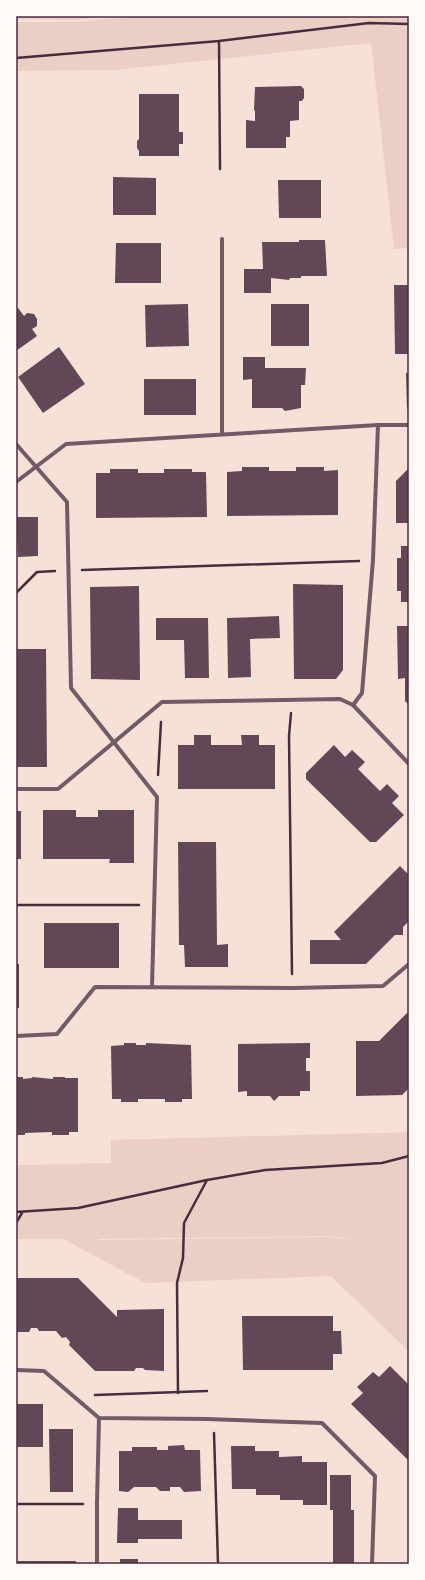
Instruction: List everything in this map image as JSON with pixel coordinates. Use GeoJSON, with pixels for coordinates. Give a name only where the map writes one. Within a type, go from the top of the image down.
{"type":"FeatureCollection","features":[{"type":"Feature","properties":{"kind":"street"},"geometry":{"type":"LineString","coordinates":[[222,239],[222,434]]}},
{"type":"Feature","properties":{"kind":"street"},"geometry":{"type":"LineString","coordinates":[[353,705],[362,694],[374,560],[378,425]]}},
{"type":"Feature","properties":{"kind":"street"},"geometry":{"type":"LineString","coordinates":[[16,482],[66,444],[378,425],[409,425]]}},
{"type":"Feature","properties":{"kind":"street"},"geometry":{"type":"LineString","coordinates":[[16,444],[67,502],[67,570],[71,688],[157,797],[152,987]]}},
{"type":"Feature","properties":{"kind":"street"},"geometry":{"type":"LineString","coordinates":[[16,789],[58,789],[162,702],[293,701],[340,699],[353,705],[409,764]]}},
{"type":"Feature","properties":{"kind":"street"},"geometry":{"type":"LineString","coordinates":[[16,1036],[57,1034],[95,987],[293,988],[383,986],[409,964]]}},
{"type":"Feature","properties":{"kind":"street"},"geometry":{"type":"LineString","coordinates":[[16,1370],[44,1371],[99,1418],[214,1419],[322,1423],[375,1476],[372,1564]]}},
{"type":"Feature","properties":{"kind":"street"},"geometry":{"type":"LineString","coordinates":[[98,1564],[97,1503],[99,1418]]}},
{"type":"Feature","properties":{"kind":"path"},"geometry":{"type":"LineString","coordinates":[[16,58],[219,41],[369,23],[409,24]]}},
{"type":"Feature","properties":{"kind":"path"},"geometry":{"type":"LineString","coordinates":[[219,41],[220,169]]}},
{"type":"Feature","properties":{"kind":"path"},"geometry":{"type":"LineString","coordinates":[[16,593],[37,572],[374,560]]}},
{"type":"Feature","properties":{"kind":"path"},"geometry":{"type":"LineString","coordinates":[[293,701],[289,736],[293,988]]}},
{"type":"Feature","properties":{"kind":"path"},"geometry":{"type":"LineString","coordinates":[[157,797],[162,702]]}},
{"type":"Feature","properties":{"kind":"path"},"geometry":{"type":"LineString","coordinates":[[16,905],[154,905]]}},
{"type":"Feature","properties":{"kind":"path"},"geometry":{"type":"LineString","coordinates":[[16,1212],[78,1208],[207,1180],[265,1170],[382,1163],[409,1156]]}},
{"type":"Feature","properties":{"kind":"path"},"geometry":{"type":"LineString","coordinates":[[178,1393],[177,1283],[183,1258],[184,1223],[207,1180]]}},
{"type":"Feature","properties":{"kind":"path"},"geometry":{"type":"LineString","coordinates":[[16,1223],[22,1212]]}},
{"type":"Feature","properties":{"kind":"path"},"geometry":{"type":"LineString","coordinates":[[72,1395],[207,1392]]}},
{"type":"Feature","properties":{"kind":"path"},"geometry":{"type":"LineString","coordinates":[[214,1419],[218,1564]]}},
{"type":"Feature","properties":{"kind":"path"},"geometry":{"type":"LineString","coordinates":[[16,1504],[97,1503]]}},
{"type":"Feature","properties":{"kind":"shaded area"},"geometry":{"type":"Polygon","coordinates":[[[16,16],[115,16],[77,20],[16,19],[16,16]]]}},
{"type":"Feature","properties":{"kind":"shaded area"},"geometry":{"type":"Polygon","coordinates":[[[135,16],[409,16],[409,248],[394,249],[371,43],[115,70],[16,71],[16,22],[77,22],[135,16]]]}},
{"type":"Feature","properties":{"kind":"shaded area"},"geometry":{"type":"Polygon","coordinates":[[[409,1132],[409,1352],[331,1276],[145,1283],[63,1239],[16,1239],[16,1165],[111,1163],[111,1140],[409,1132]],[[329,1236],[97,1239],[329,1237],[359,1241],[329,1236]]]}},
{"type":"Feature","properties":{"kind":"building"},"geometry":{"type":"Polygon","coordinates":[[[301,86],[304,89],[304,98],[302,101],[299,101],[299,120],[290,121],[290,137],[286,137],[286,148],[246,148],[246,120],[255,121],[255,87],[301,86]]]}},
{"type":"Feature","properties":{"kind":"building"},"geometry":{"type":"Polygon","coordinates":[[[139,94],[179,94],[179,132],[183,132],[183,144],[179,144],[179,156],[139,156],[137,141],[139,139],[139,94]]]}},
{"type":"Feature","properties":{"kind":"building"},"geometry":{"type":"Polygon","coordinates":[[[113,177],[156,178],[156,215],[113,215],[113,177]]]}},
{"type":"Feature","properties":{"kind":"building"},"geometry":{"type":"Polygon","coordinates":[[[278,180],[321,180],[321,218],[279,218],[278,180]]]}},
{"type":"Feature","properties":{"kind":"building"},"geometry":{"type":"Polygon","coordinates":[[[299,240],[325,240],[327,276],[301,276],[301,278],[290,278],[289,280],[271,278],[271,293],[244,293],[244,269],[263,269],[262,242],[299,242],[299,240]]]}},
{"type":"Feature","properties":{"kind":"building"},"geometry":{"type":"Polygon","coordinates":[[[116,243],[161,243],[161,283],[115,283],[116,243]]]}},
{"type":"Feature","properties":{"kind":"building"},"geometry":{"type":"Polygon","coordinates":[[[394,285],[409,285],[409,354],[395,354],[394,285]]]}},
{"type":"Feature","properties":{"kind":"building"},"geometry":{"type":"Polygon","coordinates":[[[188,304],[189,346],[146,347],[145,305],[188,304]]]}},
{"type":"Feature","properties":{"kind":"building"},"geometry":{"type":"Polygon","coordinates":[[[271,304],[309,304],[309,346],[271,346],[271,304]]]}},
{"type":"Feature","properties":{"kind":"building"},"geometry":{"type":"Polygon","coordinates":[[[18,308],[24,316],[27,313],[34,314],[37,319],[37,326],[32,329],[37,336],[16,351],[16,310],[18,308]]]}},
{"type":"Feature","properties":{"kind":"building"},"geometry":{"type":"Polygon","coordinates":[[[59,347],[85,384],[43,413],[18,377],[59,347]]]}},
{"type":"Feature","properties":{"kind":"building"},"geometry":{"type":"Polygon","coordinates":[[[243,357],[265,357],[265,368],[306,368],[305,385],[301,385],[301,408],[285,411],[282,408],[252,408],[252,379],[243,380],[243,357]]]}},
{"type":"Feature","properties":{"kind":"building"},"geometry":{"type":"Polygon","coordinates":[[[406,373],[409,373],[409,408],[407,409],[406,373]]]}},
{"type":"Feature","properties":{"kind":"building"},"geometry":{"type":"Polygon","coordinates":[[[144,379],[196,379],[196,415],[144,415],[144,379]]]}},
{"type":"Feature","properties":{"kind":"building"},"geometry":{"type":"Polygon","coordinates":[[[242,467],[269,467],[269,471],[296,471],[296,467],[324,467],[324,471],[338,470],[338,515],[227,516],[227,472],[242,471],[242,467]]]}},
{"type":"Feature","properties":{"kind":"building"},"geometry":{"type":"Polygon","coordinates":[[[409,468],[409,523],[396,523],[396,481],[409,468]]]}},
{"type":"Feature","properties":{"kind":"building"},"geometry":{"type":"Polygon","coordinates":[[[110,469],[138,469],[138,473],[164,473],[164,469],[192,469],[192,472],[206,472],[207,517],[96,518],[96,473],[110,473],[110,469]]]}},
{"type":"Feature","properties":{"kind":"building"},"geometry":{"type":"Polygon","coordinates":[[[16,517],[38,517],[38,556],[18,557],[16,517]]]}},
{"type":"Feature","properties":{"kind":"building"},"geometry":{"type":"Polygon","coordinates":[[[401,546],[409,546],[409,602],[401,602],[401,591],[397,591],[397,558],[401,558],[401,546]]]}},
{"type":"Feature","properties":{"kind":"building"},"geometry":{"type":"Polygon","coordinates":[[[293,584],[343,585],[343,670],[336,679],[294,679],[293,584]]]}},
{"type":"Feature","properties":{"kind":"building"},"geometry":{"type":"Polygon","coordinates":[[[139,586],[140,680],[91,679],[90,587],[139,586]]]}},
{"type":"Feature","properties":{"kind":"building"},"geometry":{"type":"Polygon","coordinates":[[[279,616],[280,638],[250,639],[251,677],[228,678],[227,618],[279,616]]]}},
{"type":"Feature","properties":{"kind":"building"},"geometry":{"type":"Polygon","coordinates":[[[156,618],[208,618],[209,678],[185,678],[184,640],[156,640],[156,618]]]}},
{"type":"Feature","properties":{"kind":"building"},"geometry":{"type":"Polygon","coordinates":[[[397,626],[409,626],[409,705],[405,701],[405,678],[398,679],[397,626]]]}},
{"type":"Feature","properties":{"kind":"building"},"geometry":{"type":"Polygon","coordinates":[[[16,649],[46,649],[47,767],[16,767],[16,649]]]}},
{"type":"Feature","properties":{"kind":"building"},"geometry":{"type":"Polygon","coordinates":[[[194,735],[211,735],[211,745],[242,745],[241,735],[259,735],[259,745],[275,745],[275,789],[178,789],[178,745],[194,745],[194,735]]]}},
{"type":"Feature","properties":{"kind":"building"},"geometry":{"type":"Polygon","coordinates":[[[334,745],[345,757],[352,750],[365,762],[358,769],[380,791],[387,784],[399,796],[392,803],[404,815],[376,842],[370,842],[306,779],[306,773],[334,745]]]}},
{"type":"Feature","properties":{"kind":"building"},"geometry":{"type":"Polygon","coordinates":[[[43,810],[76,810],[76,817],[98,817],[98,810],[134,810],[134,863],[109,863],[110,859],[43,859],[43,810]]]}},
{"type":"Feature","properties":{"kind":"building"},"geometry":{"type":"Polygon","coordinates":[[[16,811],[21,811],[21,859],[16,859],[16,811]]]}},
{"type":"Feature","properties":{"kind":"building"},"geometry":{"type":"Polygon","coordinates":[[[178,842],[216,842],[217,945],[228,944],[228,967],[185,967],[184,945],[179,945],[178,842]]]}},
{"type":"Feature","properties":{"kind":"building"},"geometry":{"type":"Polygon","coordinates":[[[400,866],[409,875],[409,921],[403,927],[403,935],[395,935],[366,964],[310,964],[310,940],[341,940],[334,932],[400,866]]]}},
{"type":"Feature","properties":{"kind":"building"},"geometry":{"type":"Polygon","coordinates":[[[44,923],[119,923],[119,968],[44,968],[44,923]]]}},
{"type":"Feature","properties":{"kind":"building"},"geometry":{"type":"Polygon","coordinates":[[[16,964],[19,964],[19,1008],[16,1008],[16,964]]]}},
{"type":"Feature","properties":{"kind":"building"},"geometry":{"type":"Polygon","coordinates":[[[409,1011],[409,1088],[402,1095],[356,1096],[356,1041],[379,1041],[409,1011]]]}},
{"type":"Feature","properties":{"kind":"building"},"geometry":{"type":"Polygon","coordinates":[[[124,1043],[136,1043],[136,1045],[146,1045],[146,1043],[191,1045],[192,1099],[182,1099],[182,1102],[165,1102],[165,1099],[138,1099],[138,1102],[121,1102],[121,1099],[112,1099],[111,1046],[124,1045],[124,1043]]]}},
{"type":"Feature","properties":{"kind":"building"},"geometry":{"type":"Polygon","coordinates":[[[310,1043],[310,1058],[306,1058],[306,1071],[310,1071],[310,1091],[300,1091],[300,1096],[279,1096],[274,1101],[270,1096],[247,1096],[247,1091],[238,1092],[238,1044],[310,1043]]]}},
{"type":"Feature","properties":{"kind":"building"},"geometry":{"type":"Polygon","coordinates":[[[16,1077],[23,1077],[23,1079],[32,1077],[53,1079],[53,1077],[78,1078],[78,1132],[69,1132],[69,1135],[52,1135],[52,1132],[25,1133],[25,1135],[16,1135],[16,1077]]]}},
{"type":"Feature","properties":{"kind":"building"},"geometry":{"type":"Polygon","coordinates":[[[16,1278],[78,1278],[117,1317],[117,1310],[164,1309],[164,1371],[136,1368],[134,1371],[95,1371],[69,1345],[70,1342],[66,1337],[62,1338],[56,1331],[39,1331],[37,1328],[31,1328],[29,1332],[16,1332],[16,1278]]]}},
{"type":"Feature","properties":{"kind":"building"},"geometry":{"type":"Polygon","coordinates":[[[242,1316],[333,1316],[333,1331],[341,1331],[342,1354],[333,1354],[333,1370],[243,1370],[242,1316]]]}},
{"type":"Feature","properties":{"kind":"building"},"geometry":{"type":"Polygon","coordinates":[[[390,1366],[409,1385],[409,1461],[351,1404],[363,1393],[357,1387],[373,1372],[379,1377],[390,1366]]]}},
{"type":"Feature","properties":{"kind":"building"},"geometry":{"type":"Polygon","coordinates":[[[16,1404],[43,1404],[43,1447],[16,1447],[16,1404]]]}},
{"type":"Feature","properties":{"kind":"building"},"geometry":{"type":"Polygon","coordinates":[[[49,1429],[73,1429],[73,1492],[50,1492],[49,1429]]]}},
{"type":"Feature","properties":{"kind":"building"},"geometry":{"type":"Polygon","coordinates":[[[184,1445],[185,1450],[200,1450],[201,1491],[184,1492],[180,1487],[170,1487],[170,1491],[160,1491],[156,1487],[134,1487],[128,1492],[119,1491],[119,1451],[132,1451],[132,1447],[157,1447],[157,1450],[168,1450],[168,1446],[184,1445]]]}},
{"type":"Feature","properties":{"kind":"building"},"geometry":{"type":"Polygon","coordinates":[[[231,1446],[255,1446],[255,1451],[279,1451],[279,1457],[302,1456],[302,1462],[327,1462],[327,1505],[303,1505],[303,1500],[280,1500],[280,1495],[256,1495],[256,1489],[232,1489],[231,1446]]]}},
{"type":"Feature","properties":{"kind":"building"},"geometry":{"type":"Polygon","coordinates":[[[330,1475],[351,1475],[351,1510],[354,1510],[354,1564],[333,1564],[333,1510],[330,1510],[330,1475]]]}},
{"type":"Feature","properties":{"kind":"building"},"geometry":{"type":"Polygon","coordinates":[[[118,1508],[138,1508],[138,1520],[182,1520],[182,1539],[138,1539],[138,1543],[117,1543],[118,1508]]]}},
{"type":"Feature","properties":{"kind":"building"},"geometry":{"type":"Polygon","coordinates":[[[120,1559],[138,1559],[138,1564],[120,1564],[120,1559]]]}},
{"type":"Feature","properties":{"kind":"building"},"geometry":{"type":"Polygon","coordinates":[[[17,1561],[76,1561],[76,1564],[17,1564],[17,1561]]]}}]}
